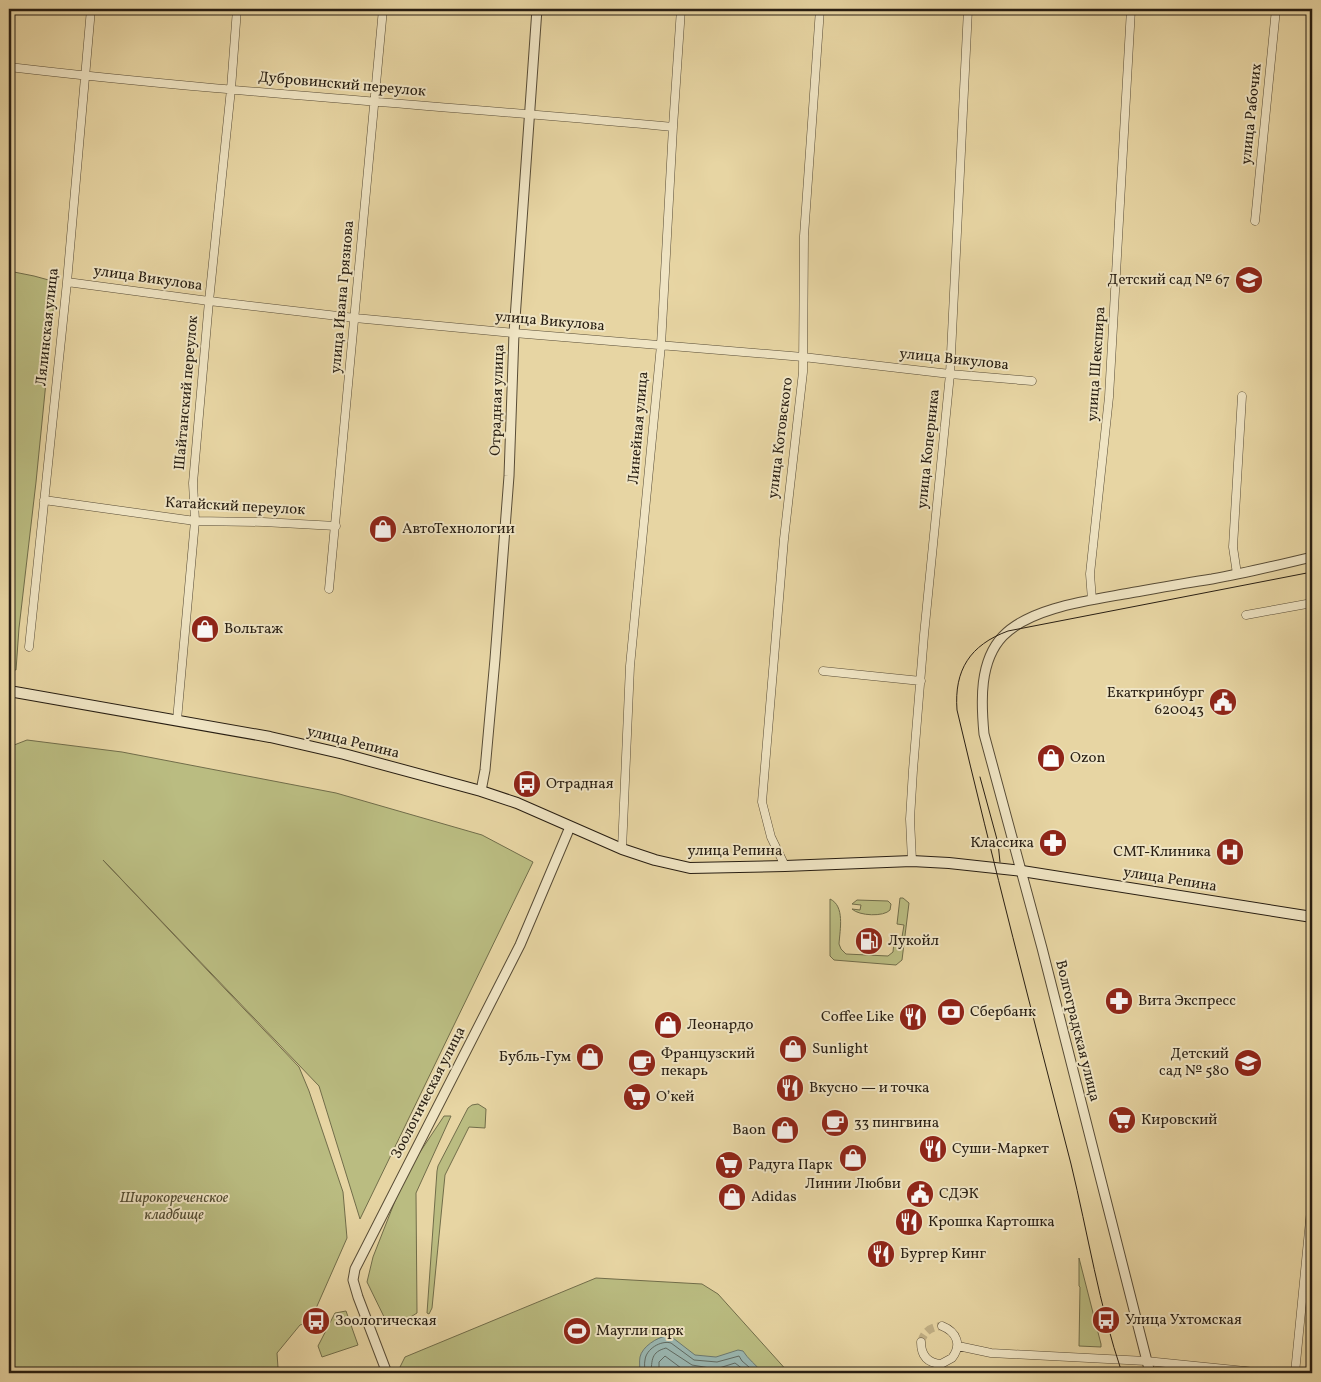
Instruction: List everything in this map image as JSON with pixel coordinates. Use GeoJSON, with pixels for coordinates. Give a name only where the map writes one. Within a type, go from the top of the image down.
{"type":"FeatureCollection","features":[{"type":"Feature","properties":{"kind":"main road","name":"улица Репина"},"geometry":{"type":"LineString","coordinates":[[9,691],[176,720],[344,754],[482,791],[518,803],[622,849],[655,860],[690,868],[912,861],[950,863],[1022,871],[1312,917]]}},
{"type":"Feature","properties":{"kind":"street","name":"Лялинская улица"},"geometry":{"type":"LineString","coordinates":[[29,647],[67,282],[91,9]]}},
{"type":"Feature","properties":{"kind":"street","name":"Шайтанский переулок"},"geometry":{"type":"LineString","coordinates":[[176,720],[195,521],[193,483],[237,9]]}},
{"type":"Feature","properties":{"kind":"street","name":"улица Ивана Грязнова"},"geometry":{"type":"LineString","coordinates":[[329,588],[383,9]]}},
{"type":"Feature","properties":{"kind":"street","name":"Отрадная улица"},"geometry":{"type":"LineString","coordinates":[[482,791],[509,476],[514,333],[537,9]]}},
{"type":"Feature","properties":{"kind":"street","name":"Линейная улица"},"geometry":{"type":"LineString","coordinates":[[622,849],[630,666],[661,345],[681,9]]}},
{"type":"Feature","properties":{"kind":"street","name":"улица Котовского"},"geometry":{"type":"LineString","coordinates":[[785,866],[771,837],[762,802],[784,539],[802,382],[804,236],[820,9]]}},
{"type":"Feature","properties":{"kind":"street","name":"улица Коперника"},"geometry":{"type":"LineString","coordinates":[[912,861],[910,820],[950,374],[968,9]]}},
{"type":"Feature","properties":{"kind":"street","name":"улица Шекспира"},"geometry":{"type":"LineString","coordinates":[[1092,600],[1090,574],[1109,397],[1131,9]]}},
{"type":"Feature","properties":{"kind":"street","name":"улица Рабочих"},"geometry":{"type":"LineString","coordinates":[[1255,221],[1276,9]]}},
{"type":"Feature","properties":{"kind":"street","name":"Дубровинский переулок"},"geometry":{"type":"LineString","coordinates":[[9,67],[85,76],[374,102],[529,113],[673,127]]}},
{"type":"Feature","properties":{"kind":"street","name":"улица Викулова"},"geometry":{"type":"LineString","coordinates":[[67,282],[355,318],[803,357],[950,374],[1032,381]]}},
{"type":"Feature","properties":{"kind":"street"},"geometry":{"type":"LineString","coordinates":[[1237,574],[1232,550],[1242,396]]}},
{"type":"Feature","properties":{"kind":"street","name":"Катайский переулок"},"geometry":{"type":"LineString","coordinates":[[44,500],[195,521],[336,526]]}},
{"type":"Feature","properties":{"kind":"street"},"geometry":{"type":"LineString","coordinates":[[1022,871],[984,734],[982,686],[994,649],[1001,637],[1016,626],[1042,613],[1092,600],[1237,574],[1312,557]]}},
{"type":"Feature","properties":{"kind":"street"},"geometry":{"type":"LineString","coordinates":[[1246,615],[1312,602]]}},
{"type":"Feature","properties":{"kind":"street"},"geometry":{"type":"LineString","coordinates":[[822,671],[921,682]]}},
{"type":"Feature","properties":{"kind":"street","name":"Зоологическая улица"},"geometry":{"type":"LineString","coordinates":[[387,1373],[358,1297],[353,1280],[355,1269],[520,945],[570,827]]}},
{"type":"Feature","properties":{"kind":"street","name":"Волгоградская улица"},"geometry":{"type":"LineString","coordinates":[[1022,871],[1150,1373]]}},
{"type":"Feature","properties":{"kind":"street"},"geometry":{"type":"LineString","coordinates":[[1295,1373],[1312,1200]]}},
{"type":"Feature","properties":{"kind":"street"},"geometry":{"type":"LineString","coordinates":[[920,1342],[923,1355],[934,1363],[947,1362],[956,1353],[958,1346],[954,1333],[942,1326]]}},
{"type":"Feature","properties":{"kind":"street"},"geometry":{"type":"LineString","coordinates":[[958,1346],[991,1353],[1146,1360],[1265,1373]]}},
{"type":"Feature","properties":{"kind":"street"},"geometry":{"type":"LineString","coordinates":[[932,1373],[934,1363]]}},
{"type":"Feature","properties":{"kind":"green space"},"geometry":{"type":"Polygon","coordinates":[[[9,271],[56,282],[16,670],[9,669],[9,271]]]}},
{"type":"Feature","properties":{"kind":"green space","name":"Широкореченское кладбище"},"geometry":{"type":"Polygon","coordinates":[[[27,740],[122,752],[336,793],[482,835],[533,862],[360,1219],[319,1086],[103,860],[299,1067],[343,1192],[347,1238],[310,1322],[300,1325],[277,1353],[278,1368],[274,1373],[9,1373],[9,760],[11,761],[9,758],[9,747],[27,740]]]}},
{"type":"Feature","properties":{"kind":"green space"},"geometry":{"type":"Polygon","coordinates":[[[900,898],[909,903],[902,960],[896,965],[834,960],[830,956],[830,899],[835,902],[840,912],[839,944],[846,954],[888,956],[893,952],[894,942],[901,943],[904,925],[897,924],[900,898]]]}},
{"type":"Feature","properties":{"kind":"green space"},"geometry":{"type":"Polygon","coordinates":[[[857,900],[888,901],[891,904],[890,910],[877,915],[860,913],[852,909],[860,910],[861,905],[852,904],[857,900]]]}},
{"type":"Feature","properties":{"kind":"green space"},"geometry":{"type":"Polygon","coordinates":[[[478,1104],[486,1109],[485,1128],[469,1127],[445,1175],[432,1308],[429,1314],[427,1313],[438,1166],[468,1108],[478,1104]]]}},
{"type":"Feature","properties":{"kind":"green space"},"geometry":{"type":"Polygon","coordinates":[[[444,1116],[451,1116],[416,1193],[417,1313],[404,1321],[388,1325],[367,1282],[373,1257],[406,1173],[444,1116]]]}},
{"type":"Feature","properties":{"kind":"green space"},"geometry":{"type":"Polygon","coordinates":[[[1079,1258],[1101,1344],[1101,1347],[1079,1346],[1079,1258]]]}},
{"type":"Feature","properties":{"kind":"green space"},"geometry":{"type":"Polygon","coordinates":[[[596,1278],[702,1284],[718,1294],[789,1373],[400,1373],[399,1369],[405,1357],[596,1278]]]}},
{"type":"Feature","properties":{"kind":"green space"},"geometry":{"type":"Polygon","coordinates":[[[346,1311],[358,1345],[322,1357],[318,1346],[335,1313],[346,1311]]]}},
{"type":"Feature","properties":{"kind":"water"},"geometry":{"type":"Polygon","coordinates":[[[667,1336],[673,1338],[695,1355],[716,1357],[738,1350],[743,1351],[763,1373],[640,1373],[641,1353],[655,1340],[667,1336]]]}},
{"type":"Feature","properties":{"kind":"tunnel"},"geometry":{"type":"LineString","coordinates":[[921,1342],[929,1330],[942,1326]]}},
{"type":"Feature","properties":{"kind":"tram line"},"geometry":{"type":"LineString","coordinates":[[1122,1373],[1107,1322],[1071,1164],[957,710],[958,683],[967,661],[974,652],[995,637],[1008,631],[1312,572]]}},
{"type":"Feature","properties":{"kind":"tram line"},"geometry":{"type":"LineString","coordinates":[[980,777],[998,843],[1000,862]]}},
{"type":"Feature","properties":{"kind":"place","name":"Детский сад № 67"},"geometry":{"type":"Point","coordinates":[1249,280]}},
{"type":"Feature","properties":{"kind":"place","name":"АвтоТехнологии"},"geometry":{"type":"Point","coordinates":[383,529]}},
{"type":"Feature","properties":{"kind":"place","name":"Вольтаж"},"geometry":{"type":"Point","coordinates":[205,629]}},
{"type":"Feature","properties":{"kind":"place","name":"Екаткринбург 620043"},"geometry":{"type":"Point","coordinates":[1223,702]}},
{"type":"Feature","properties":{"kind":"place","name":"Ozon"},"geometry":{"type":"Point","coordinates":[1051,758]}},
{"type":"Feature","properties":{"kind":"place","name":"Отрадная"},"geometry":{"type":"Point","coordinates":[527,784]}},
{"type":"Feature","properties":{"kind":"place","name":"Классика"},"geometry":{"type":"Point","coordinates":[1053,843]}},
{"type":"Feature","properties":{"kind":"place","name":"СМТ-Клиника"},"geometry":{"type":"Point","coordinates":[1230,852]}},
{"type":"Feature","properties":{"kind":"place","name":"Лукойл"},"geometry":{"type":"Point","coordinates":[869,941]}},
{"type":"Feature","properties":{"kind":"place","name":"Вита Экспресс"},"geometry":{"type":"Point","coordinates":[1119,1001]}},
{"type":"Feature","properties":{"kind":"place","name":"Сбербанк"},"geometry":{"type":"Point","coordinates":[951,1012]}},
{"type":"Feature","properties":{"kind":"place","name":"Coffee Like"},"geometry":{"type":"Point","coordinates":[913,1017]}},
{"type":"Feature","properties":{"kind":"place","name":"Леонардо"},"geometry":{"type":"Point","coordinates":[668,1025]}},
{"type":"Feature","properties":{"kind":"place","name":"Sunlight"},"geometry":{"type":"Point","coordinates":[793,1049]}},
{"type":"Feature","properties":{"kind":"place","name":"Бубль-Гум"},"geometry":{"type":"Point","coordinates":[590,1057]}},
{"type":"Feature","properties":{"kind":"place","name":"Французский пекарь"},"geometry":{"type":"Point","coordinates":[642,1063]}},
{"type":"Feature","properties":{"kind":"place","name":"Детский сад № 580"},"geometry":{"type":"Point","coordinates":[1248,1063]}},
{"type":"Feature","properties":{"kind":"place","name":"Вкусно — и точка"},"geometry":{"type":"Point","coordinates":[790,1088]}},
{"type":"Feature","properties":{"kind":"place","name":"О’кей"},"geometry":{"type":"Point","coordinates":[637,1097]}},
{"type":"Feature","properties":{"kind":"place","name":"Кировский"},"geometry":{"type":"Point","coordinates":[1122,1120]}},
{"type":"Feature","properties":{"kind":"place","name":"33 пингвина"},"geometry":{"type":"Point","coordinates":[835,1123]}},
{"type":"Feature","properties":{"kind":"place","name":"Baon"},"geometry":{"type":"Point","coordinates":[785,1130]}},
{"type":"Feature","properties":{"kind":"place","name":"Суши-Маркет"},"geometry":{"type":"Point","coordinates":[933,1149]}},
{"type":"Feature","properties":{"kind":"place","name":"Линии Любви"},"geometry":{"type":"Point","coordinates":[853,1158]}},
{"type":"Feature","properties":{"kind":"place","name":"Радуга Парк"},"geometry":{"type":"Point","coordinates":[729,1165]}},
{"type":"Feature","properties":{"kind":"place","name":"СДЭК"},"geometry":{"type":"Point","coordinates":[920,1194]}},
{"type":"Feature","properties":{"kind":"place","name":"Adidas"},"geometry":{"type":"Point","coordinates":[732,1197]}},
{"type":"Feature","properties":{"kind":"place","name":"Крошка Картошка"},"geometry":{"type":"Point","coordinates":[909,1222]}},
{"type":"Feature","properties":{"kind":"place","name":"Бургер Кинг"},"geometry":{"type":"Point","coordinates":[881,1254]}},
{"type":"Feature","properties":{"kind":"place","name":"Улица Ухтомская"},"geometry":{"type":"Point","coordinates":[1106,1320]}},
{"type":"Feature","properties":{"kind":"place","name":"Зоологическая"},"geometry":{"type":"Point","coordinates":[316,1321]}},
{"type":"Feature","properties":{"kind":"place","name":"Маугли парк"},"geometry":{"type":"Point","coordinates":[577,1331]}}]}
